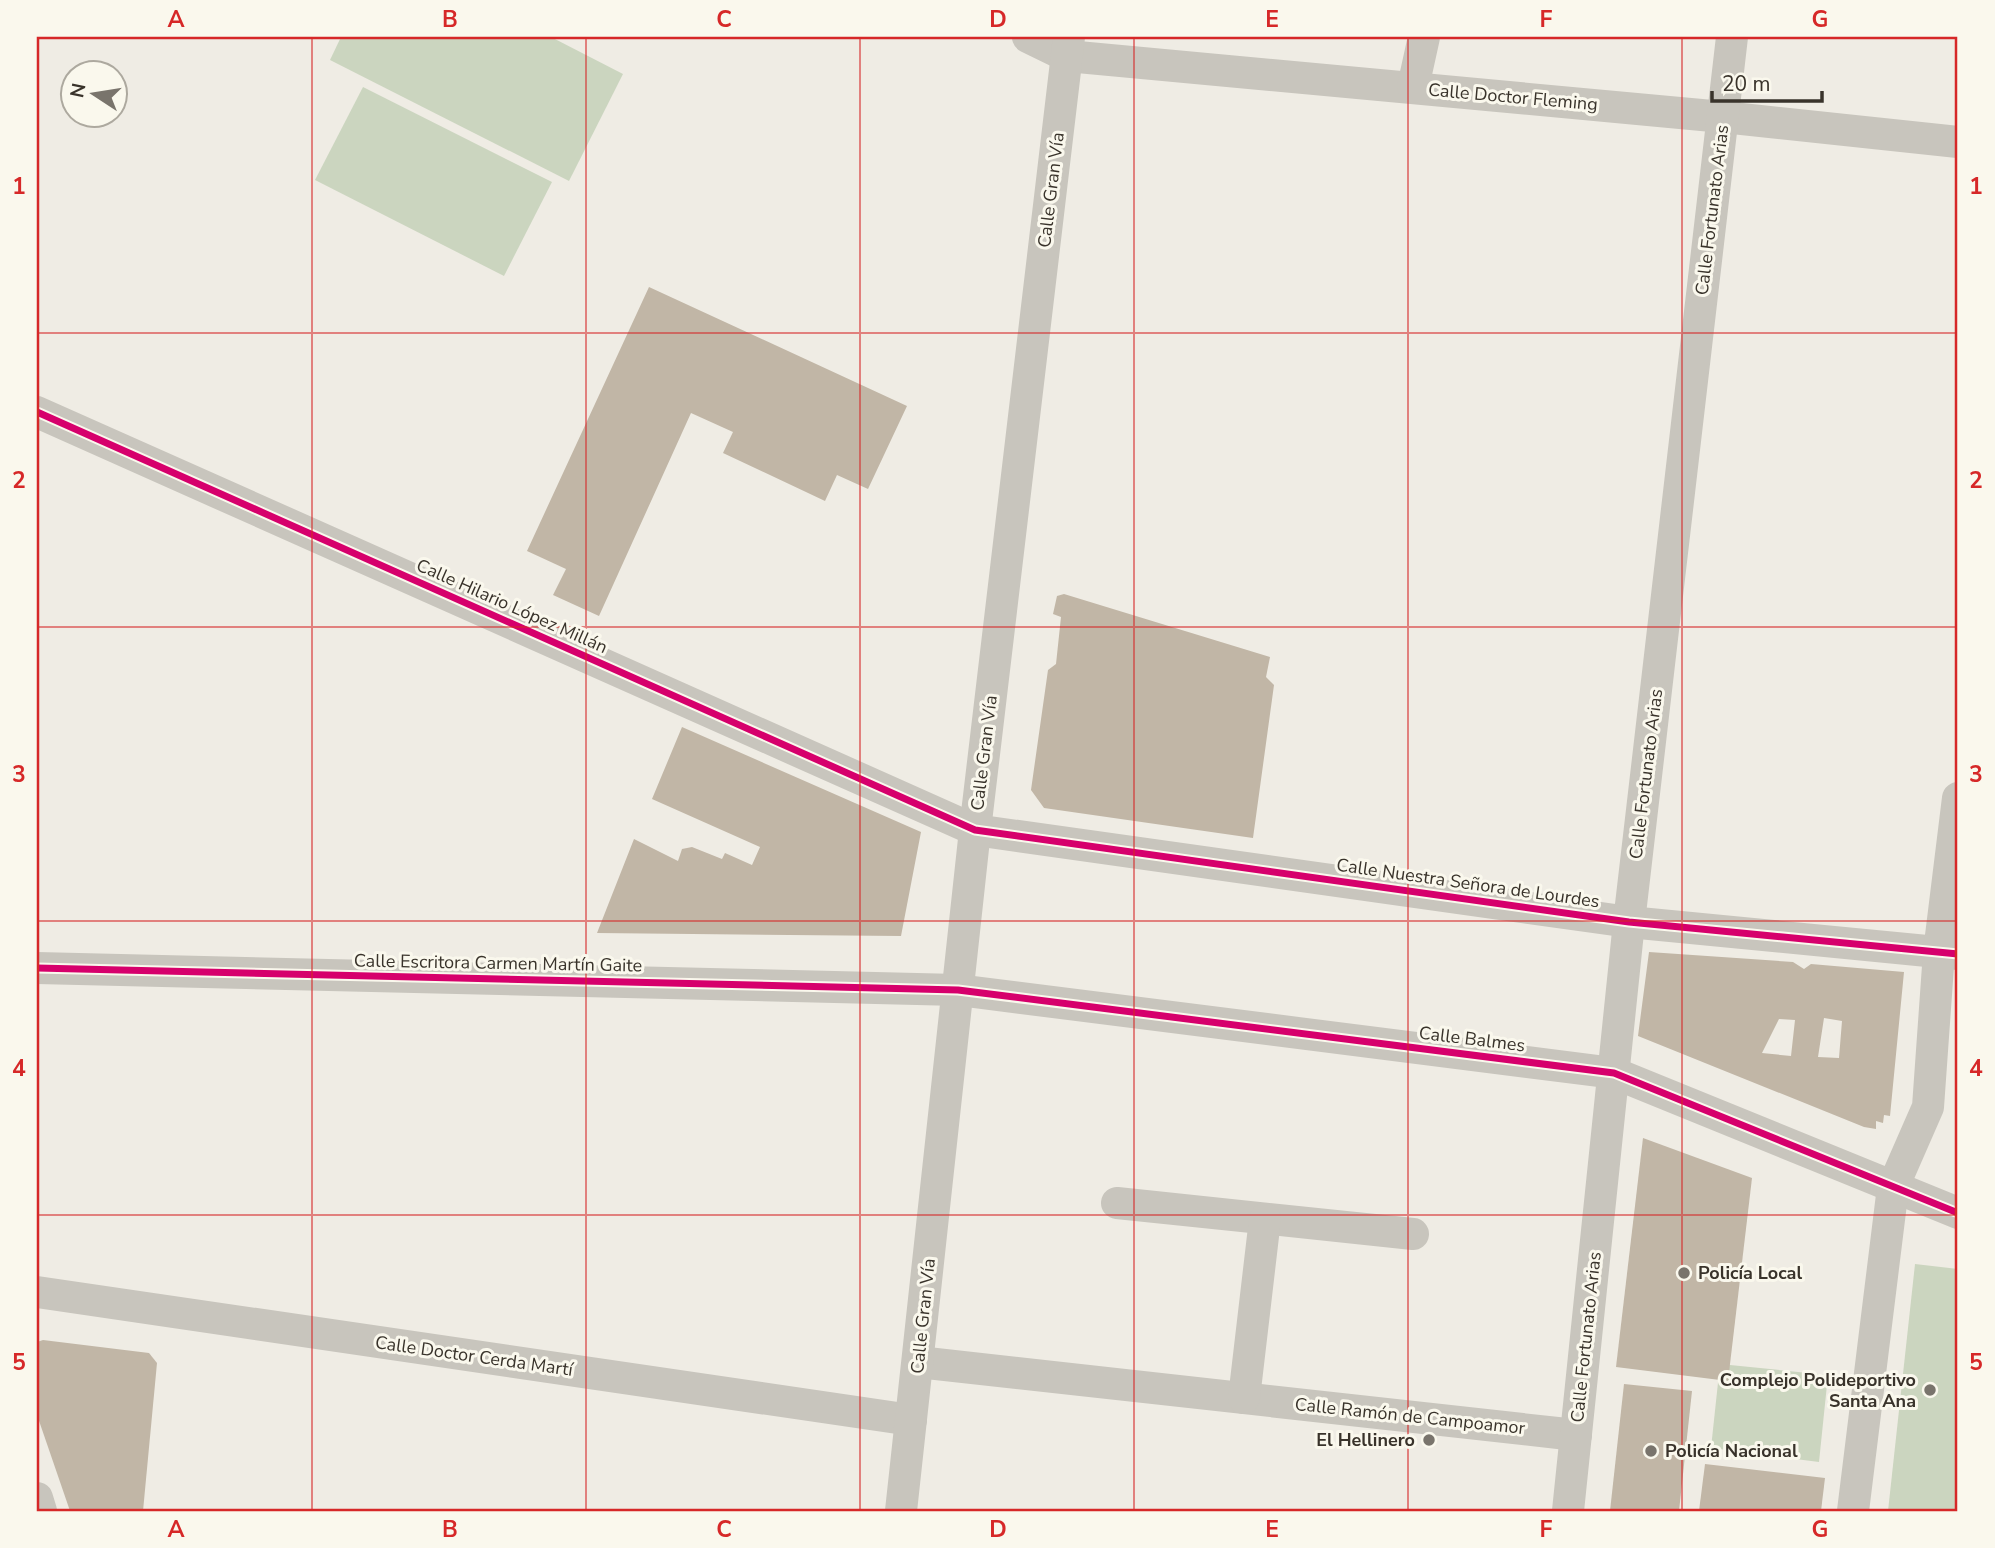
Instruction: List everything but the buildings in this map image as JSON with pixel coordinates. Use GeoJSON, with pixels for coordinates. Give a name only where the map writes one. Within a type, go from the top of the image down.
{"type":"FeatureCollection","features":[{"type":"Feature","properties":{"kind":"street"},"geometry":{"type":"LineString","coordinates":[[1028,37],[1068,46]]}},
{"type":"Feature","properties":{"kind":"street"},"geometry":{"type":"LineString","coordinates":[[1413,87],[1424,37]]}},
{"type":"Feature","properties":{"kind":"street","name":"Calle Fortunato Arias"},"geometry":{"type":"LineString","coordinates":[[1568,1511],[1629,922],[1732,37]]}},
{"type":"Feature","properties":{"kind":"street","name":"Calle Doctor Fleming"},"geometry":{"type":"LineString","coordinates":[[1068,46],[1413,87],[1958,142]]}},
{"type":"Feature","properties":{"kind":"street","name":"Calle Gran Vía"},"geometry":{"type":"LineString","coordinates":[[901,1511],[975,830],[1068,46]]}},
{"type":"Feature","properties":{"kind":"street","name":"Calle Hilario López Millán"},"geometry":{"type":"LineString","coordinates":[[37,412],[975,830]]}},
{"type":"Feature","properties":{"kind":"street"},"geometry":{"type":"LineString","coordinates":[[1853,1511],[1893,1186],[1928,1107],[1949,953],[1958,798]]}},
{"type":"Feature","properties":{"kind":"street","name":"Calle Nuestra Señora de Lourdes"},"geometry":{"type":"LineString","coordinates":[[975,830],[1629,922],[1949,953]]}},
{"type":"Feature","properties":{"kind":"street","name":"Calle Escritora Carmen Martín Gaite"},"geometry":{"type":"LineString","coordinates":[[37,968],[958,990]]}},
{"type":"Feature","properties":{"kind":"street","name":"Calle Balmes"},"geometry":{"type":"LineString","coordinates":[[958,990],[1614,1073],[1958,1213]]}},
{"type":"Feature","properties":{"kind":"street"},"geometry":{"type":"LineString","coordinates":[[1117,1203],[1413,1234]]}},
{"type":"Feature","properties":{"kind":"street"},"geometry":{"type":"LineString","coordinates":[[1244,1398],[1265,1219]]}},
{"type":"Feature","properties":{"kind":"street","name":"Calle Doctor Cerda Martí"},"geometry":{"type":"LineString","coordinates":[[37,1292],[911,1420]]}},
{"type":"Feature","properties":{"kind":"street","name":"Calle Ramón de Campoamor"},"geometry":{"type":"LineString","coordinates":[[918,1362],[1576,1435]]}},
{"type":"Feature","properties":{"kind":"street"},"geometry":{"type":"LineString","coordinates":[[37,1498],[41,1511]]}},
{"type":"Feature","properties":{"kind":"green space"},"geometry":{"type":"Polygon","coordinates":[[[341,37],[551,37],[623,74],[569,181],[330,60],[341,37]]]}},
{"type":"Feature","properties":{"kind":"green space"},"geometry":{"type":"Polygon","coordinates":[[[363,87],[552,182],[504,276],[315,180],[363,87]]]}},
{"type":"Feature","properties":{"kind":"green space","name":"Complejo Polideportivo Santa Ana"},"geometry":{"type":"Polygon","coordinates":[[[1915,1264],[1958,1269],[1958,1511],[1888,1511],[1915,1264]]]}},
{"type":"Feature","properties":{"kind":"green space"},"geometry":{"type":"Polygon","coordinates":[[[1720,1364],[1828,1375],[1819,1462],[1711,1448],[1720,1364]]]}},
{"type":"Feature","properties":{"kind":"cycle path"},"geometry":{"type":"LineString","coordinates":[[37,412],[975,830],[1629,922],[1958,954]]}},
{"type":"Feature","properties":{"kind":"cycle path"},"geometry":{"type":"LineString","coordinates":[[37,968],[958,990],[1614,1073],[1958,1213]]}},
{"type":"Feature","properties":{"kind":"place","name":"Policía Local"},"geometry":{"type":"Point","coordinates":[1684,1273]}},
{"type":"Feature","properties":{"kind":"place","name":"Complejo Polideportivo Santa Ana"},"geometry":{"type":"Point","coordinates":[1930,1390]}},
{"type":"Feature","properties":{"kind":"place","name":"El Hellinero"},"geometry":{"type":"Point","coordinates":[1429,1440]}},
{"type":"Feature","properties":{"kind":"place","name":"Policía Nacional"},"geometry":{"type":"Point","coordinates":[1651,1451]}}]}
